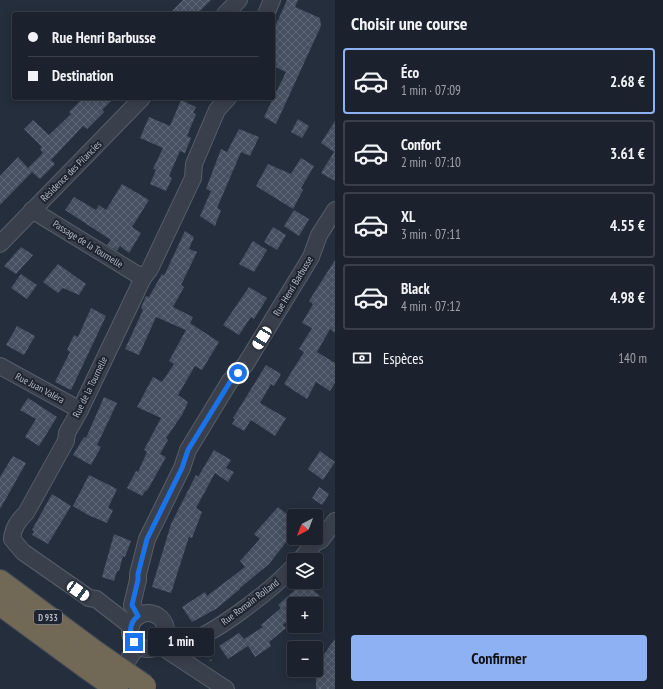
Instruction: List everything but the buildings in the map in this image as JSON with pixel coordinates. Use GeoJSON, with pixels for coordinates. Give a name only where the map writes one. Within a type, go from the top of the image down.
{"type":"FeatureCollection","features":[{"type":"Feature","properties":{"kind":"highway","name":"D 933"},"geometry":{"type":"LineString","coordinates":[[0,581],[92,661],[117,689]]}},
{"type":"Feature","properties":{"kind":"highway","name":"D 933"},"geometry":{"type":"LineString","coordinates":[[0,604],[92,661],[147,688]]}},
{"type":"Feature","properties":{"kind":"street"},"geometry":{"type":"LineString","coordinates":[[227,12],[239,0]]}},
{"type":"Feature","properties":{"kind":"street"},"geometry":{"type":"LineString","coordinates":[[267,12],[272,0]]}},
{"type":"Feature","properties":{"kind":"street","name":"Résidence des Pilancies"},"geometry":{"type":"LineString","coordinates":[[0,244],[140,100]]}},
{"type":"Feature","properties":{"kind":"street","name":"Rue de la Tournelle"},"geometry":{"type":"LineString","coordinates":[[135,621],[96,599],[89,598],[23,552],[12,539],[13,530],[19,519],[26,513],[66,442],[67,433],[80,410],[143,278],[150,269],[193,178],[194,164],[217,110],[226,100]]}},
{"type":"Feature","properties":{"kind":"street","name":"Passage de la Tournelle"},"geometry":{"type":"LineString","coordinates":[[32,210],[143,278]]}},
{"type":"Feature","properties":{"kind":"street","name":"Rue Henri Barbusse"},"geometry":{"type":"LineString","coordinates":[[135,621],[132,605],[147,539],[182,468],[188,450],[230,382],[245,365],[311,257],[320,235],[335,210]]}},
{"type":"Feature","properties":{"kind":"street","name":"Rue Juan Valéra"},"geometry":{"type":"LineString","coordinates":[[0,366],[80,410]]}},
{"type":"Feature","properties":{"kind":"street"},"geometry":{"type":"LineString","coordinates":[[306,553],[315,543],[321,540],[335,521]]}},
{"type":"Feature","properties":{"kind":"street","name":"Rue Romain Rolland"},"geometry":{"type":"LineString","coordinates":[[165,641],[199,642],[246,607],[287,572]]}},
{"type":"Feature","properties":{"kind":"street"},"geometry":{"type":"LineString","coordinates":[[165,641],[151,648],[137,646],[132,638],[135,621],[147,613],[157,616],[162,621],[165,641],[192,665],[226,689]]}},
{"type":"Feature","properties":{"kind":"street"},"geometry":{"type":"LineString","coordinates":[[192,665],[192,650],[199,642]]}},
{"type":"Feature","properties":{"kind":"street"},"geometry":{"type":"LineString","coordinates":[[110,689],[137,646]]}},
{"type":"Feature","properties":{"kind":"path"},"geometry":{"type":"LineString","coordinates":[[199,642],[212,662]]}},
{"type":"Feature","properties":{"kind":"route"},"geometry":{"type":"LineString","coordinates":[[134,642],[130,632],[134,620],[138,616],[132,605],[133,597],[147,539],[157,522],[182,468],[188,450],[230,382],[238,373]]}}]}
